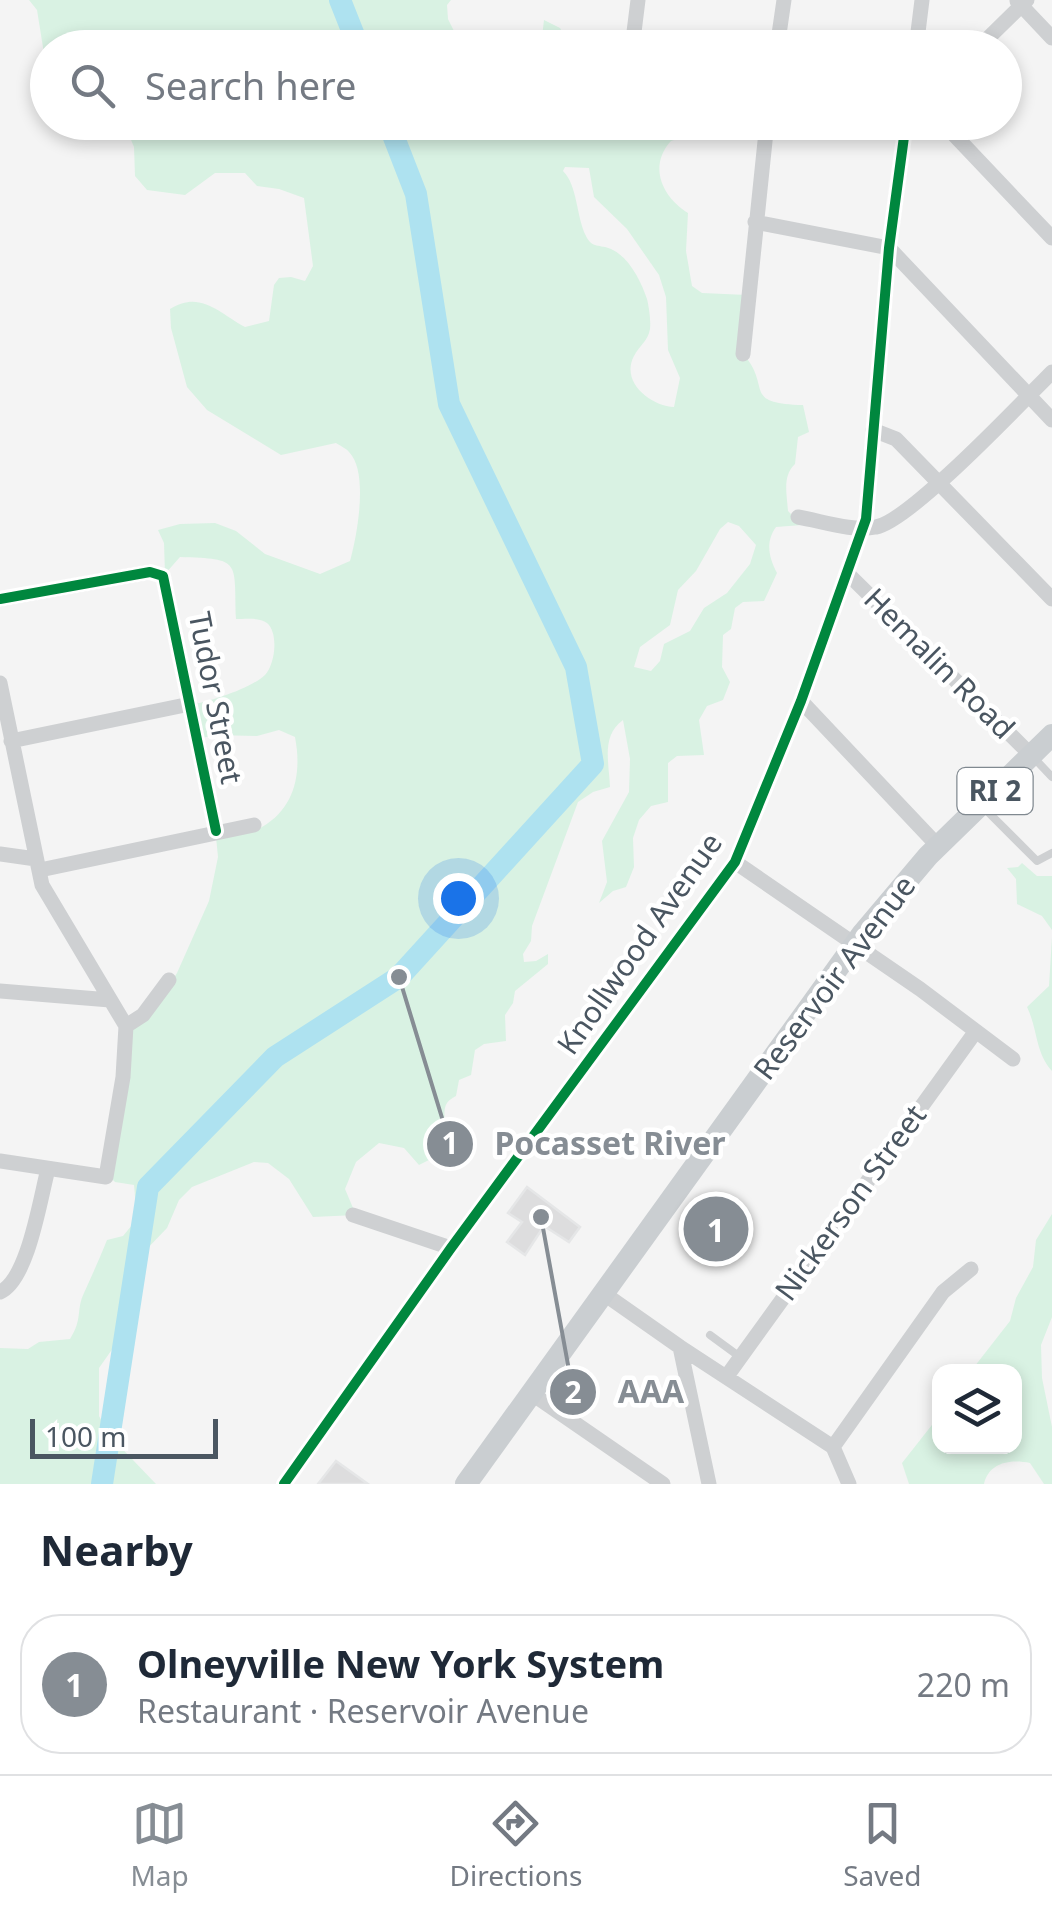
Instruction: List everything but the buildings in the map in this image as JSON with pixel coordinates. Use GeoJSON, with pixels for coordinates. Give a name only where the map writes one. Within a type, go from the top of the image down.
{"type":"FeatureCollection","features":[{"type":"Feature","properties":{"kind":"main road","name":"Reservoir Avenue"},"geometry":{"type":"LineString","coordinates":[[466,1484],[896,892],[1052,736]]}},
{"type":"Feature","properties":{"kind":"street"},"geometry":{"type":"LineString","coordinates":[[634,30],[638,0]]}},
{"type":"Feature","properties":{"kind":"street"},"geometry":{"type":"LineString","coordinates":[[780,30],[784,0]]}},
{"type":"Feature","properties":{"kind":"street"},"geometry":{"type":"LineString","coordinates":[[918,30],[922,0]]}},
{"type":"Feature","properties":{"kind":"street"},"geometry":{"type":"LineString","coordinates":[[995,30],[1021,2],[1052,38]]}},
{"type":"Feature","properties":{"kind":"street"},"geometry":{"type":"LineString","coordinates":[[743,354],[765,140]]}},
{"type":"Feature","properties":{"kind":"street","name":"Knollwood Avenue"},"geometry":{"type":"LineString","coordinates":[[284,1484],[451,1248],[736,862],[848,572],[871,488],[889,248],[904,140]]}},
{"type":"Feature","properties":{"kind":"street"},"geometry":{"type":"LineString","coordinates":[[959,140],[1052,238]]}},
{"type":"Feature","properties":{"kind":"street"},"geometry":{"type":"LineString","coordinates":[[754,222],[889,248],[1052,420]]}},
{"type":"Feature","properties":{"kind":"street"},"geometry":{"type":"LineString","coordinates":[[798,517],[876,528],[901,515],[1052,372]]}},
{"type":"Feature","properties":{"kind":"street"},"geometry":{"type":"LineString","coordinates":[[874,430],[896,440],[1052,599]]}},
{"type":"Feature","properties":{"kind":"street","name":"Tudor Street"},"geometry":{"type":"LineString","coordinates":[[0,599],[150,572],[164,576],[216,831]]}},
{"type":"Feature","properties":{"kind":"street","name":"Hemalin Road"},"geometry":{"type":"LineString","coordinates":[[848,572],[1031,755]]}},
{"type":"Feature","properties":{"kind":"street"},"geometry":{"type":"LineString","coordinates":[[0,683],[3,715],[46,894],[126,1026],[123,1077],[106,1177],[0,1160]]}},
{"type":"Feature","properties":{"kind":"street"},"geometry":{"type":"LineString","coordinates":[[801,701],[938,846]]}},
{"type":"Feature","properties":{"kind":"street"},"geometry":{"type":"LineString","coordinates":[[11,741],[190,704]]}},
{"type":"Feature","properties":{"kind":"street"},"geometry":{"type":"LineString","coordinates":[[0,854],[38,864],[254,825]]}},
{"type":"Feature","properties":{"kind":"street"},"geometry":{"type":"LineString","coordinates":[[736,862],[1013,1059]]}},
{"type":"Feature","properties":{"kind":"street"},"geometry":{"type":"LineString","coordinates":[[126,1026],[144,1016],[169,980]]}},
{"type":"Feature","properties":{"kind":"street"},"geometry":{"type":"LineString","coordinates":[[0,992],[110,1000]]}},
{"type":"Feature","properties":{"kind":"street","name":"Nickerson Street"},"geometry":{"type":"LineString","coordinates":[[727,1376],[976,1031]]}},
{"type":"Feature","properties":{"kind":"street"},"geometry":{"type":"LineString","coordinates":[[0,1292],[12,1286],[24,1258],[48,1170]]}},
{"type":"Feature","properties":{"kind":"street"},"geometry":{"type":"LineString","coordinates":[[353,1215],[451,1248]]}},
{"type":"Feature","properties":{"kind":"street"},"geometry":{"type":"LineString","coordinates":[[833,1447],[943,1292],[971,1269]]}},
{"type":"Feature","properties":{"kind":"street"},"geometry":{"type":"LineString","coordinates":[[604,1293],[680,1348],[833,1447],[849,1484]]}},
{"type":"Feature","properties":{"kind":"street"},"geometry":{"type":"LineString","coordinates":[[680,1348],[710,1484]]}},
{"type":"Feature","properties":{"kind":"street"},"geometry":{"type":"LineString","coordinates":[[531,1394],[663,1484]]}},
{"type":"Feature","properties":{"kind":"lane"},"geometry":{"type":"LineString","coordinates":[[1031,755],[1052,776]]}},
{"type":"Feature","properties":{"kind":"lane"},"geometry":{"type":"LineString","coordinates":[[980,805],[1036,861],[1052,853]]}},
{"type":"Feature","properties":{"kind":"lane"},"geometry":{"type":"LineString","coordinates":[[710,1335],[740,1357]]}},
{"type":"Feature","properties":{"kind":"green space"},"geometry":{"type":"Polygon","coordinates":[[[29,0],[451,0],[447,5],[448,19],[454,30],[40,30],[37,10],[29,0]]]}},
{"type":"Feature","properties":{"kind":"green space"},"geometry":{"type":"Polygon","coordinates":[[[544,20],[561,30],[543,30],[544,20]]]}},
{"type":"Feature","properties":{"kind":"green space"},"geometry":{"type":"Polygon","coordinates":[[[131,140],[674,140],[664,151],[659,171],[671,199],[688,213],[686,251],[692,286],[702,293],[747,295],[743,354],[764,397],[803,405],[809,432],[798,437],[795,464],[786,486],[788,511],[802,525],[776,527],[769,550],[777,573],[764,601],[743,602],[735,608],[731,629],[723,635],[722,667],[730,682],[723,700],[707,706],[699,720],[704,755],[677,756],[668,763],[668,802],[651,806],[639,820],[633,838],[634,867],[626,887],[613,891],[599,903],[607,882],[602,841],[629,792],[630,759],[623,720],[616,726],[608,750],[610,787],[578,802],[532,926],[531,941],[523,954],[524,962],[548,954],[548,964],[515,991],[505,1015],[506,1041],[484,1044],[475,1050],[471,1075],[459,1080],[456,1096],[445,1108],[444,1128],[433,1158],[419,1165],[404,1148],[379,1143],[356,1162],[345,1189],[356,1215],[313,1217],[289,1179],[268,1163],[254,1162],[192,1187],[179,1200],[167,1228],[143,1253],[141,1286],[118,1341],[99,1368],[99,1416],[109,1435],[156,1484],[0,1484],[0,1348],[28,1349],[39,1342],[70,1339],[107,1240],[123,1236],[137,1219],[134,1185],[115,1182],[107,1174],[129,1032],[159,1002],[177,973],[209,901],[218,857],[216,837],[257,829],[273,819],[289,800],[296,776],[295,737],[279,730],[257,736],[214,735],[199,739],[191,705],[240,690],[265,675],[273,657],[273,634],[264,621],[236,619],[234,574],[224,562],[180,557],[165,574],[164,543],[158,530],[180,524],[215,523],[236,531],[265,554],[320,574],[350,561],[360,505],[359,474],[345,448],[336,443],[281,455],[207,410],[187,387],[171,328],[170,309],[191,302],[209,305],[245,327],[269,321],[274,285],[279,278],[305,281],[313,266],[304,198],[257,186],[245,173],[215,173],[185,195],[147,190],[135,176],[131,140]],[[565,167],[563,171],[572,185],[588,240],[611,249],[629,264],[647,299],[650,329],[634,356],[631,375],[648,397],[674,407],[680,378],[668,350],[666,297],[659,275],[627,229],[594,197],[589,168],[565,167]],[[728,522],[720,529],[696,571],[678,590],[670,625],[640,647],[634,667],[651,671],[660,661],[664,644],[690,631],[704,608],[727,593],[750,564],[756,545],[739,526],[728,522]]]}},
{"type":"Feature","properties":{"kind":"green space"},"geometry":{"type":"Polygon","coordinates":[[[1022,863],[1037,876],[1052,876],[1052,930],[1042,916],[1017,904],[1016,879],[1007,868],[1022,863]]]}},
{"type":"Feature","properties":{"kind":"green space"},"geometry":{"type":"Polygon","coordinates":[[[1052,937],[1052,1071],[1042,1056],[1027,1007],[1049,986],[1052,937]]]}},
{"type":"Feature","properties":{"kind":"green space"},"geometry":{"type":"Polygon","coordinates":[[[1052,1214],[1052,1317],[1041,1345],[1042,1378],[1052,1427],[1052,1484],[1044,1484],[1030,1463],[1016,1462],[996,1467],[984,1484],[909,1484],[902,1463],[932,1425],[932,1454],[1022,1454],[1022,1364],[976,1364],[1010,1321],[1016,1298],[1033,1267],[1036,1240],[1052,1214]]]}},
{"type":"Feature","properties":{"kind":"waterway"},"geometry":{"type":"LineString","coordinates":[[340,0],[352,30]]}},
{"type":"Feature","properties":{"kind":"waterway"},"geometry":{"type":"LineString","coordinates":[[102,1484],[148,1187],[275,1057],[399,977],[593,764],[576,667],[449,404],[416,194],[395,140]]}},
{"type":"Feature","properties":{"kind":"cycle path"},"geometry":{"type":"LineString","coordinates":[[284,1484],[451,1248],[735,862],[801,701],[866,519],[889,248],[904,140]]}},
{"type":"Feature","properties":{"kind":"cycle path"},"geometry":{"type":"LineString","coordinates":[[0,599],[150,572],[163,576],[216,831]]}},
{"type":"Feature","properties":{"kind":"place","name":"Pocasset River"},"geometry":{"type":"Point","coordinates":[399,977]}},
{"type":"Feature","properties":{"kind":"place","name":"AAA"},"geometry":{"type":"Point","coordinates":[541,1217]}},
{"type":"Feature","properties":{"kind":"place","name":"Olneyville New York System"},"geometry":{"type":"Point","coordinates":[716,1229]}}]}
